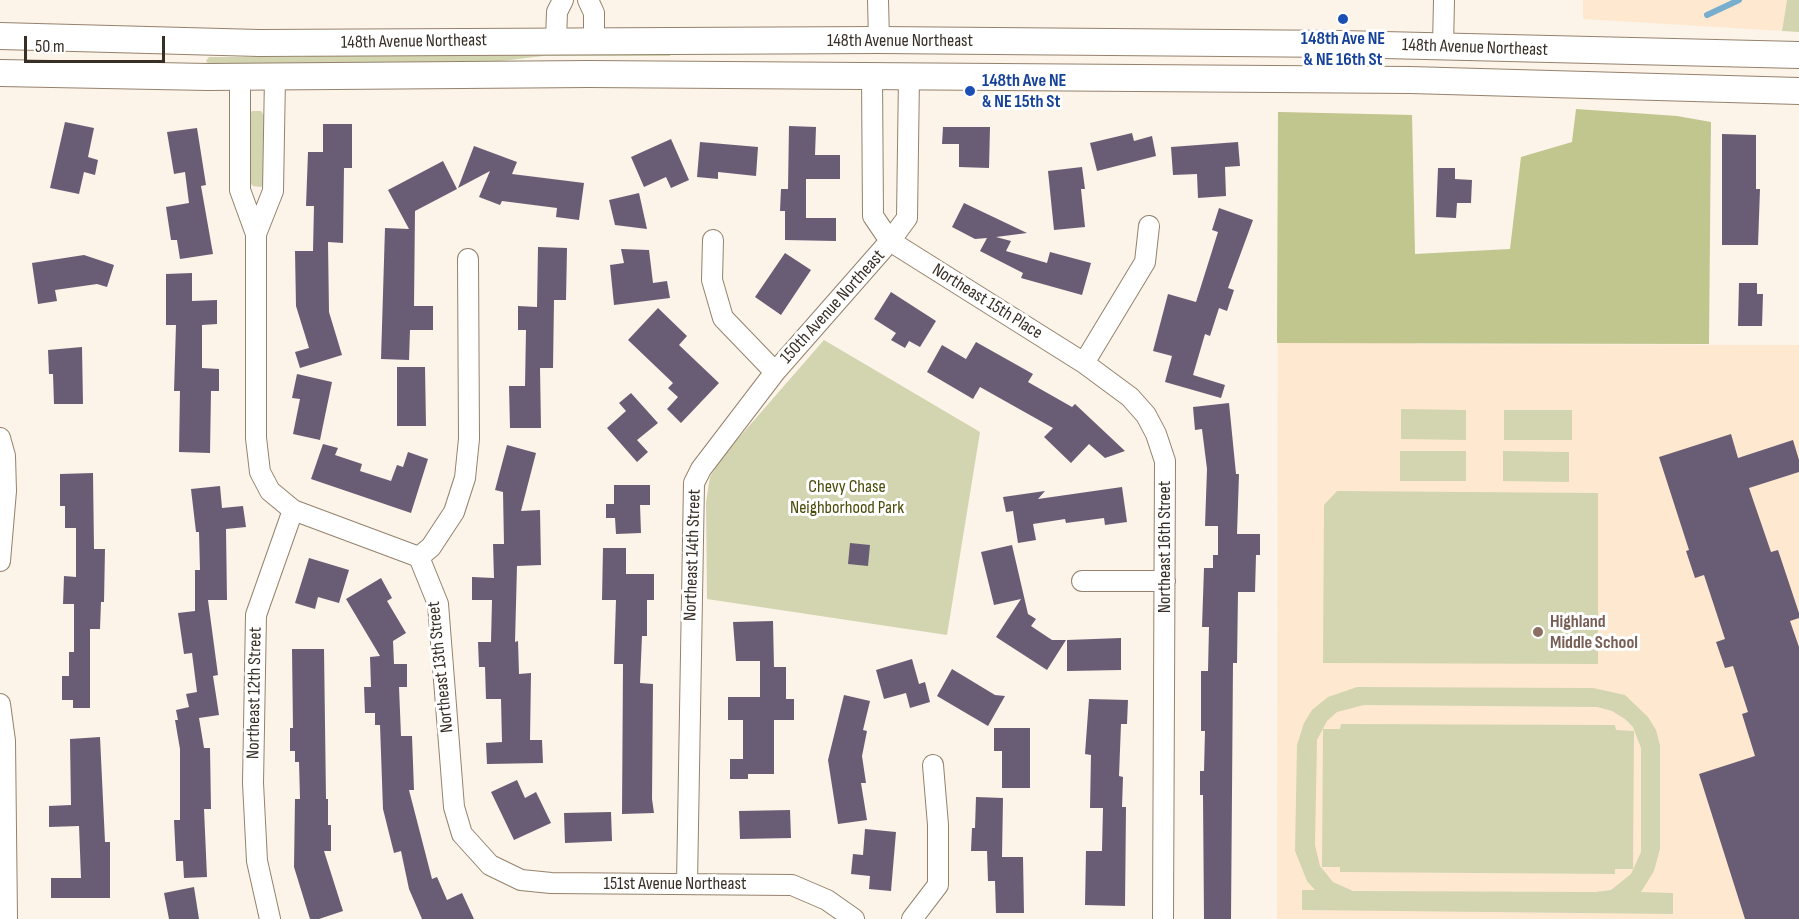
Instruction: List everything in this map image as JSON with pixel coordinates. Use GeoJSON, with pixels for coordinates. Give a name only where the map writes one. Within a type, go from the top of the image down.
{"type":"FeatureCollection","features":[{"type":"Feature","properties":{"kind":"main road","name":"148th Avenue Northeast"},"geometry":{"type":"LineString","coordinates":[[0,36],[258,43],[879,40],[1443,47],[1799,56]]}},
{"type":"Feature","properties":{"kind":"main road"},"geometry":{"type":"LineString","coordinates":[[589,74],[674,63],[685,54],[682,46],[676,41]]}},
{"type":"Feature","properties":{"kind":"main road"},"geometry":{"type":"LineString","coordinates":[[208,77],[197,72],[195,66],[201,55],[258,43]]}},
{"type":"Feature","properties":{"kind":"main road"},"geometry":{"type":"LineString","coordinates":[[1410,80],[1473,73],[1479,62],[1480,48]]}},
{"type":"Feature","properties":{"kind":"main road","name":"148th Avenue Northeast"},"geometry":{"type":"LineString","coordinates":[[0,74],[208,77],[589,74],[1410,80],[1799,91]]}},
{"type":"Feature","properties":{"kind":"street"},"geometry":{"type":"LineString","coordinates":[[556,40],[557,12],[562,0]]}},
{"type":"Feature","properties":{"kind":"street"},"geometry":{"type":"LineString","coordinates":[[588,0],[594,13],[594,41]]}},
{"type":"Feature","properties":{"kind":"street"},"geometry":{"type":"LineString","coordinates":[[878,0],[879,40]]}},
{"type":"Feature","properties":{"kind":"street"},"geometry":{"type":"LineString","coordinates":[[1443,47],[1444,0]]}},
{"type":"Feature","properties":{"kind":"street"},"geometry":{"type":"LineString","coordinates":[[872,76],[873,216],[890,242]]}},
{"type":"Feature","properties":{"kind":"street","name":"150th Avenue Northeast"},"geometry":{"type":"LineString","coordinates":[[775,372],[890,242],[907,218],[909,76]]}},
{"type":"Feature","properties":{"kind":"street"},"geometry":{"type":"LineString","coordinates":[[240,77],[240,190],[256,234],[257,449],[260,472],[270,491],[293,510],[419,557],[431,547],[454,512],[465,478],[469,439],[468,259]]}},
{"type":"Feature","properties":{"kind":"street"},"geometry":{"type":"LineString","coordinates":[[256,234],[273,191],[275,77]]}},
{"type":"Feature","properties":{"kind":"street"},"geometry":{"type":"LineString","coordinates":[[1084,363],[1145,262],[1149,226]]}},
{"type":"Feature","properties":{"kind":"street"},"geometry":{"type":"LineString","coordinates":[[713,240],[712,280],[723,318],[775,372]]}},
{"type":"Feature","properties":{"kind":"street","name":"Northeast 15th Place"},"geometry":{"type":"LineString","coordinates":[[890,242],[1084,363]]}},
{"type":"Feature","properties":{"kind":"street","name":"Northeast 16th Street"},"geometry":{"type":"LineString","coordinates":[[1084,363],[1130,397],[1146,415],[1156,434],[1164,461],[1163,919]]}},
{"type":"Feature","properties":{"kind":"street","name":"Northeast 14th Street"},"geometry":{"type":"LineString","coordinates":[[687,883],[694,483],[701,469],[775,372]]}},
{"type":"Feature","properties":{"kind":"street"},"geometry":{"type":"LineString","coordinates":[[0,438],[4,456],[6,491],[0,561]]}},
{"type":"Feature","properties":{"kind":"street","name":"Northeast 12th Street"},"geometry":{"type":"LineString","coordinates":[[270,919],[257,861],[254,783],[256,615],[293,510]]}},
{"type":"Feature","properties":{"kind":"street","name":"Northeast 13th Street"},"geometry":{"type":"LineString","coordinates":[[419,557],[438,604],[454,807],[462,834],[490,865]]}},
{"type":"Feature","properties":{"kind":"street"},"geometry":{"type":"LineString","coordinates":[[1082,581],[1165,581]]}},
{"type":"Feature","properties":{"kind":"street"},"geometry":{"type":"LineString","coordinates":[[0,704],[4,741],[7,919]]}},
{"type":"Feature","properties":{"kind":"street"},"geometry":{"type":"LineString","coordinates":[[912,919],[938,885],[938,825],[933,765]]}},
{"type":"Feature","properties":{"kind":"street","name":"151st Avenue Northeast"},"geometry":{"type":"LineString","coordinates":[[490,865],[521,880],[551,883],[792,885],[828,900],[854,919]]}},
{"type":"Feature","properties":{"kind":"shaded area"},"geometry":{"type":"Polygon","coordinates":[[[1583,0],[1787,0],[1782,31],[1583,19],[1583,0]]]}},
{"type":"Feature","properties":{"kind":"shaded area","name":"Highland Middle School"},"geometry":{"type":"Polygon","coordinates":[[[1278,112],[1412,115],[1416,344],[1799,345],[1799,919],[1277,919],[1278,112]]]}},
{"type":"Feature","properties":{"kind":"green space"},"geometry":{"type":"Polygon","coordinates":[[[1787,0],[1799,0],[1799,32],[1782,31],[1787,0]]]}},
{"type":"Feature","properties":{"kind":"green space"},"geometry":{"type":"Polygon","coordinates":[[[358,49],[671,54],[670,56],[543,56],[501,61],[209,65],[206,61],[209,57],[303,57],[358,49]]]}},
{"type":"Feature","properties":{"kind":"green space"},"geometry":{"type":"Polygon","coordinates":[[[1576,109],[1677,116],[1711,122],[1709,344],[1277,343],[1278,112],[1412,115],[1415,254],[1510,249],[1521,157],[1572,142],[1576,109]]]}},
{"type":"Feature","properties":{"kind":"green space"},"geometry":{"type":"Polygon","coordinates":[[[252,111],[261,111],[266,118],[265,181],[261,187],[253,186],[249,182],[248,116],[252,111]]]}},
{"type":"Feature","properties":{"kind":"green space","name":"Chevy Chase Neighborhood Park"},"geometry":{"type":"Polygon","coordinates":[[[824,340],[980,432],[947,635],[707,599],[706,502],[710,477],[722,457],[824,340]]]}},
{"type":"Feature","properties":{"kind":"green space"},"geometry":{"type":"Polygon","coordinates":[[[1401,409],[1466,410],[1466,440],[1401,439],[1401,409]]]}},
{"type":"Feature","properties":{"kind":"green space"},"geometry":{"type":"Polygon","coordinates":[[[1504,410],[1572,410],[1572,440],[1504,440],[1504,410]]]}},
{"type":"Feature","properties":{"kind":"green space"},"geometry":{"type":"Polygon","coordinates":[[[1400,451],[1466,451],[1466,481],[1400,481],[1400,451]]]}},
{"type":"Feature","properties":{"kind":"green space"},"geometry":{"type":"Polygon","coordinates":[[[1503,451],[1569,452],[1569,482],[1503,481],[1503,451]]]}},
{"type":"Feature","properties":{"kind":"green space"},"geometry":{"type":"Polygon","coordinates":[[[1337,491],[1598,493],[1598,664],[1323,663],[1324,505],[1337,491]]]}},
{"type":"Feature","properties":{"kind":"green space"},"geometry":{"type":"Polygon","coordinates":[[[1357,687],[1593,688],[1625,695],[1648,717],[1656,730],[1660,745],[1660,849],[1654,871],[1641,892],[1673,893],[1673,914],[1302,910],[1302,890],[1315,890],[1307,881],[1295,851],[1297,745],[1304,723],[1312,710],[1328,697],[1357,687]],[[1364,705],[1337,712],[1327,721],[1317,740],[1315,845],[1320,866],[1333,882],[1353,891],[1595,892],[1611,890],[1631,874],[1641,852],[1641,748],[1633,727],[1625,719],[1612,711],[1597,707],[1364,705]]]}},
{"type":"Feature","properties":{"kind":"green space"},"geometry":{"type":"Polygon","coordinates":[[[1341,724],[1615,725],[1616,730],[1634,731],[1633,869],[1615,869],[1615,874],[1340,872],[1340,867],[1322,867],[1323,729],[1340,729],[1341,724]]]}},
{"type":"Feature","properties":{"kind":"building"},"geometry":{"type":"Polygon","coordinates":[[[65,122],[94,128],[88,157],[98,160],[95,175],[84,172],[79,194],[50,188],[65,122]]]}},
{"type":"Feature","properties":{"kind":"building"},"geometry":{"type":"Polygon","coordinates":[[[323,124],[352,124],[352,168],[344,168],[343,243],[328,242],[329,312],[342,355],[300,368],[295,352],[309,348],[296,306],[295,251],[313,251],[314,206],[306,206],[308,152],[323,152],[323,124]]]}},
{"type":"Feature","properties":{"kind":"building"},"geometry":{"type":"Polygon","coordinates":[[[789,126],[816,127],[815,155],[840,155],[840,179],[806,179],[806,218],[836,218],[836,241],[785,240],[785,211],[780,211],[781,189],[788,189],[789,126]]]}},
{"type":"Feature","properties":{"kind":"building"},"geometry":{"type":"Polygon","coordinates":[[[943,127],[990,127],[989,168],[959,167],[959,144],[942,144],[943,127]]]}},
{"type":"Feature","properties":{"kind":"building"},"geometry":{"type":"Polygon","coordinates":[[[197,128],[206,185],[201,186],[213,254],[180,259],[177,240],[171,240],[166,207],[189,203],[185,172],[174,174],[167,132],[197,128]]]}},
{"type":"Feature","properties":{"kind":"building"},"geometry":{"type":"Polygon","coordinates":[[[1132,133],[1134,141],[1152,136],[1156,156],[1097,171],[1090,143],[1132,133]]]}},
{"type":"Feature","properties":{"kind":"building"},"geometry":{"type":"Polygon","coordinates":[[[1722,134],[1756,135],[1756,189],[1760,189],[1758,245],[1722,245],[1722,134]]]}},
{"type":"Feature","properties":{"kind":"building"},"geometry":{"type":"Polygon","coordinates":[[[671,139],[689,180],[671,188],[666,177],[644,187],[631,157],[671,139]]]}},
{"type":"Feature","properties":{"kind":"building"},"geometry":{"type":"Polygon","coordinates":[[[700,142],[758,147],[756,176],[718,172],[718,179],[697,177],[700,142]]]}},
{"type":"Feature","properties":{"kind":"building"},"geometry":{"type":"Polygon","coordinates":[[[1238,142],[1240,166],[1225,167],[1226,196],[1198,198],[1197,174],[1173,175],[1171,147],[1238,142]]]}},
{"type":"Feature","properties":{"kind":"building"},"geometry":{"type":"Polygon","coordinates":[[[474,146],[517,162],[512,174],[584,183],[579,220],[556,217],[557,208],[502,201],[500,205],[479,197],[490,171],[458,188],[474,146]]]}},
{"type":"Feature","properties":{"kind":"building"},"geometry":{"type":"Polygon","coordinates":[[[443,161],[457,189],[415,211],[414,306],[433,306],[433,330],[410,330],[409,360],[381,359],[385,228],[409,229],[388,190],[443,161]]]}},
{"type":"Feature","properties":{"kind":"building"},"geometry":{"type":"Polygon","coordinates":[[[1082,167],[1085,189],[1081,189],[1085,227],[1054,230],[1048,171],[1082,167]]]}},
{"type":"Feature","properties":{"kind":"building"},"geometry":{"type":"Polygon","coordinates":[[[1438,168],[1455,168],[1455,179],[1472,180],[1471,203],[1457,203],[1456,218],[1436,217],[1438,168]]]}},
{"type":"Feature","properties":{"kind":"building"},"geometry":{"type":"Polygon","coordinates":[[[639,193],[647,229],[615,225],[609,200],[639,193]]]}},
{"type":"Feature","properties":{"kind":"building"},"geometry":{"type":"Polygon","coordinates":[[[964,203],[1027,233],[996,237],[1011,241],[1006,251],[1047,263],[1050,252],[1091,263],[1082,295],[1021,278],[1023,273],[980,251],[987,238],[975,239],[952,227],[964,203]]]}},
{"type":"Feature","properties":{"kind":"building"},"geometry":{"type":"Polygon","coordinates":[[[1219,208],[1253,220],[1228,288],[1234,290],[1227,311],[1219,308],[1210,336],[1205,334],[1193,375],[1225,385],[1221,398],[1165,382],[1172,356],[1153,351],[1168,294],[1196,302],[1218,232],[1212,230],[1219,208]]]}},
{"type":"Feature","properties":{"kind":"building"},"geometry":{"type":"Polygon","coordinates":[[[538,247],[567,248],[566,300],[554,300],[553,368],[540,368],[541,428],[510,428],[509,386],[525,386],[526,330],[518,330],[518,306],[537,307],[538,247]]]}},
{"type":"Feature","properties":{"kind":"building"},"geometry":{"type":"Polygon","coordinates":[[[621,249],[649,250],[653,283],[667,281],[670,298],[614,305],[610,265],[624,263],[621,249]]]}},
{"type":"Feature","properties":{"kind":"building"},"geometry":{"type":"Polygon","coordinates":[[[785,253],[811,270],[781,315],[755,297],[785,253]]]}},
{"type":"Feature","properties":{"kind":"building"},"geometry":{"type":"Polygon","coordinates":[[[84,255],[114,265],[107,287],[97,284],[55,290],[57,301],[38,304],[32,263],[84,255]]]}},
{"type":"Feature","properties":{"kind":"building"},"geometry":{"type":"Polygon","coordinates":[[[192,273],[192,301],[217,300],[217,324],[202,325],[202,368],[219,369],[219,391],[211,391],[210,453],[179,452],[180,391],[174,391],[176,325],[166,325],[166,274],[192,273]]]}},
{"type":"Feature","properties":{"kind":"building"},"geometry":{"type":"Polygon","coordinates":[[[1739,283],[1757,283],[1757,294],[1763,294],[1762,326],[1738,326],[1739,283]]]}},
{"type":"Feature","properties":{"kind":"building"},"geometry":{"type":"Polygon","coordinates":[[[891,292],[936,321],[920,347],[909,341],[905,348],[891,340],[896,333],[874,319],[891,292]]]}},
{"type":"Feature","properties":{"kind":"building"},"geometry":{"type":"Polygon","coordinates":[[[658,308],[687,336],[679,345],[719,383],[681,423],[667,409],[678,397],[668,388],[673,383],[628,340],[658,308]]]}},
{"type":"Feature","properties":{"kind":"building"},"geometry":{"type":"Polygon","coordinates":[[[976,342],[1033,374],[1028,382],[1072,407],[1075,404],[1125,451],[1105,458],[1089,444],[1071,463],[1044,437],[1053,428],[980,387],[973,399],[927,372],[942,345],[966,359],[976,342]]]}},
{"type":"Feature","properties":{"kind":"building"},"geometry":{"type":"Polygon","coordinates":[[[82,347],[83,404],[54,404],[53,374],[49,374],[48,350],[82,347]]]}},
{"type":"Feature","properties":{"kind":"building"},"geometry":{"type":"Polygon","coordinates":[[[397,367],[425,367],[426,426],[397,426],[397,367]]]}},
{"type":"Feature","properties":{"kind":"building"},"geometry":{"type":"Polygon","coordinates":[[[297,374],[332,382],[320,440],[293,434],[300,399],[292,398],[297,374]]]}},
{"type":"Feature","properties":{"kind":"building"},"geometry":{"type":"Polygon","coordinates":[[[631,393],[658,423],[637,440],[648,452],[637,462],[607,428],[626,411],[619,403],[631,393]]]}},
{"type":"Feature","properties":{"kind":"building"},"geometry":{"type":"Polygon","coordinates":[[[1229,403],[1236,474],[1239,474],[1237,534],[1260,534],[1260,555],[1256,555],[1255,592],[1238,592],[1237,663],[1233,663],[1231,919],[1204,919],[1203,795],[1200,795],[1200,771],[1204,771],[1205,731],[1201,731],[1201,671],[1208,671],[1209,627],[1202,627],[1204,568],[1213,568],[1213,555],[1218,555],[1218,526],[1205,526],[1207,469],[1202,429],[1195,430],[1193,407],[1229,403]]]}},
{"type":"Feature","properties":{"kind":"building"},"geometry":{"type":"Polygon","coordinates":[[[1731,434],[1738,458],[1793,440],[1799,460],[1799,472],[1749,488],[1771,552],[1778,550],[1799,613],[1799,618],[1790,621],[1799,647],[1799,919],[1745,919],[1699,774],[1755,756],[1742,714],[1748,712],[1733,666],[1725,668],[1716,642],[1725,639],[1704,575],[1695,578],[1686,551],[1689,550],[1659,457],[1731,434]]]}},
{"type":"Feature","properties":{"kind":"building"},"geometry":{"type":"Polygon","coordinates":[[[323,444],[338,448],[335,455],[362,464],[360,471],[391,481],[397,465],[403,467],[408,452],[428,459],[411,513],[311,479],[323,444]]]}},
{"type":"Feature","properties":{"kind":"building"},"geometry":{"type":"Polygon","coordinates":[[[507,445],[536,453],[521,511],[540,510],[541,565],[517,566],[515,642],[518,641],[519,674],[531,673],[530,740],[542,740],[543,763],[487,764],[486,743],[502,742],[501,699],[486,699],[485,667],[479,667],[478,642],[491,642],[492,600],[472,600],[472,577],[494,578],[493,544],[504,544],[503,492],[495,490],[507,445]]]}},
{"type":"Feature","properties":{"kind":"building"},"geometry":{"type":"Polygon","coordinates":[[[93,473],[94,549],[105,549],[104,602],[101,602],[100,629],[90,629],[90,708],[73,708],[73,700],[62,700],[62,676],[69,676],[69,652],[74,652],[74,604],[63,604],[64,576],[76,577],[76,528],[65,528],[65,506],[60,506],[60,474],[93,473]]]}},
{"type":"Feature","properties":{"kind":"building"},"geometry":{"type":"Polygon","coordinates":[[[614,485],[650,485],[650,505],[640,505],[641,533],[616,534],[615,518],[606,518],[606,504],[614,504],[614,485]]]}},
{"type":"Feature","properties":{"kind":"building"},"geometry":{"type":"Polygon","coordinates":[[[220,486],[222,508],[243,506],[246,527],[226,529],[227,600],[208,600],[218,675],[213,676],[219,715],[199,718],[204,748],[210,748],[211,809],[204,809],[207,877],[184,878],[183,861],[176,861],[174,820],[180,820],[180,749],[175,720],[178,720],[176,710],[189,707],[186,694],[197,692],[192,653],[184,654],[178,613],[195,611],[195,570],[200,570],[199,532],[196,532],[191,489],[220,486]]]}},
{"type":"Feature","properties":{"kind":"building"},"geometry":{"type":"Polygon","coordinates":[[[1122,487],[1127,522],[1105,525],[1104,518],[1066,523],[1065,519],[1033,524],[1036,540],[1018,543],[1013,511],[1006,512],[1003,497],[1045,491],[1038,499],[1122,487]]]}},
{"type":"Feature","properties":{"kind":"building"},"geometry":{"type":"Polygon","coordinates":[[[850,543],[870,545],[868,566],[848,564],[850,543]]]}},
{"type":"Feature","properties":{"kind":"building"},"geometry":{"type":"Polygon","coordinates":[[[1012,545],[1028,614],[1036,619],[1031,626],[1052,640],[1066,640],[1047,670],[996,637],[1021,599],[994,605],[981,552],[1012,545]]]}},
{"type":"Feature","properties":{"kind":"building"},"geometry":{"type":"Polygon","coordinates":[[[603,548],[626,548],[626,574],[654,574],[654,600],[647,600],[647,636],[642,636],[640,683],[653,684],[652,799],[654,813],[622,814],[623,664],[614,664],[616,600],[602,600],[603,548]]]}},
{"type":"Feature","properties":{"kind":"building"},"geometry":{"type":"Polygon","coordinates":[[[309,558],[349,570],[339,603],[318,597],[315,609],[295,603],[309,558]]]}},
{"type":"Feature","properties":{"kind":"building"},"geometry":{"type":"Polygon","coordinates":[[[381,578],[392,598],[387,601],[406,633],[393,641],[394,664],[407,664],[407,687],[399,687],[401,736],[412,736],[414,790],[409,790],[432,879],[437,877],[447,900],[462,893],[474,919],[422,919],[409,889],[401,851],[394,853],[383,809],[380,725],[375,725],[375,713],[365,713],[364,687],[371,687],[370,657],[380,656],[346,599],[381,578]]]}},
{"type":"Feature","properties":{"kind":"building"},"geometry":{"type":"Polygon","coordinates":[[[773,621],[774,667],[786,667],[786,699],[794,699],[794,720],[774,720],[774,774],[748,774],[748,779],[730,779],[730,759],[743,759],[743,720],[728,720],[728,697],[760,697],[760,661],[736,661],[733,622],[773,621]]]}},
{"type":"Feature","properties":{"kind":"building"},"geometry":{"type":"Polygon","coordinates":[[[1121,638],[1121,670],[1067,671],[1067,640],[1121,638]]]}},
{"type":"Feature","properties":{"kind":"building"},"geometry":{"type":"Polygon","coordinates":[[[292,649],[324,649],[326,799],[328,799],[328,825],[331,825],[331,851],[324,851],[343,911],[319,919],[310,919],[294,867],[295,799],[300,799],[299,762],[295,762],[295,751],[290,751],[290,728],[293,728],[292,649]]]}},
{"type":"Feature","properties":{"kind":"building"},"geometry":{"type":"Polygon","coordinates":[[[912,659],[919,684],[925,682],[930,702],[910,708],[906,693],[884,699],[876,670],[912,659]]]}},
{"type":"Feature","properties":{"kind":"building"},"geometry":{"type":"Polygon","coordinates":[[[952,669],[995,695],[1005,696],[988,726],[937,696],[952,669]]]}},
{"type":"Feature","properties":{"kind":"building"},"geometry":{"type":"Polygon","coordinates":[[[844,695],[870,701],[863,730],[867,731],[862,756],[866,783],[861,783],[867,820],[838,824],[828,760],[844,695]]]}},
{"type":"Feature","properties":{"kind":"building"},"geometry":{"type":"Polygon","coordinates":[[[1089,699],[1128,700],[1127,724],[1121,724],[1119,776],[1123,777],[1122,807],[1126,807],[1125,906],[1085,905],[1086,851],[1102,851],[1103,808],[1090,808],[1091,755],[1085,754],[1089,699]]]}},
{"type":"Feature","properties":{"kind":"building"},"geometry":{"type":"Polygon","coordinates":[[[994,728],[1030,728],[1030,788],[1002,788],[1002,751],[994,751],[994,728]]]}},
{"type":"Feature","properties":{"kind":"building"},"geometry":{"type":"Polygon","coordinates":[[[100,737],[105,842],[110,842],[110,898],[51,898],[51,878],[81,878],[79,826],[49,827],[49,806],[71,805],[70,739],[100,737]]]}},
{"type":"Feature","properties":{"kind":"building"},"geometry":{"type":"Polygon","coordinates":[[[517,780],[525,798],[536,792],[551,823],[514,840],[491,792],[517,780]]]}},
{"type":"Feature","properties":{"kind":"building"},"geometry":{"type":"Polygon","coordinates":[[[976,797],[1003,798],[1002,857],[1023,857],[1024,913],[996,913],[995,881],[988,881],[987,851],[971,851],[972,828],[975,828],[976,797]]]}},
{"type":"Feature","properties":{"kind":"building"},"geometry":{"type":"Polygon","coordinates":[[[790,810],[791,838],[740,839],[739,811],[790,810]]]}},
{"type":"Feature","properties":{"kind":"building"},"geometry":{"type":"Polygon","coordinates":[[[611,812],[612,841],[565,843],[564,813],[611,812]]]}},
{"type":"Feature","properties":{"kind":"building"},"geometry":{"type":"Polygon","coordinates":[[[865,829],[896,832],[891,891],[869,889],[870,876],[851,874],[853,854],[863,855],[865,829]]]}},
{"type":"Feature","properties":{"kind":"building"},"geometry":{"type":"Polygon","coordinates":[[[194,887],[199,919],[169,919],[164,893],[194,887]]]}},
{"type":"Feature","properties":{"kind":"waterway"},"geometry":{"type":"LineString","coordinates":[[1707,15],[1739,0]]}},
{"type":"Feature","properties":{"kind":"place","name":"148th Ave NE & NE 16th St"},"geometry":{"type":"Point","coordinates":[1343,19]}},
{"type":"Feature","properties":{"kind":"place","name":"148th Ave NE & NE 15th St"},"geometry":{"type":"Point","coordinates":[970,91]}},
{"type":"Feature","properties":{"kind":"place","name":"Highland Middle School"},"geometry":{"type":"Point","coordinates":[1538,632]}}]}
